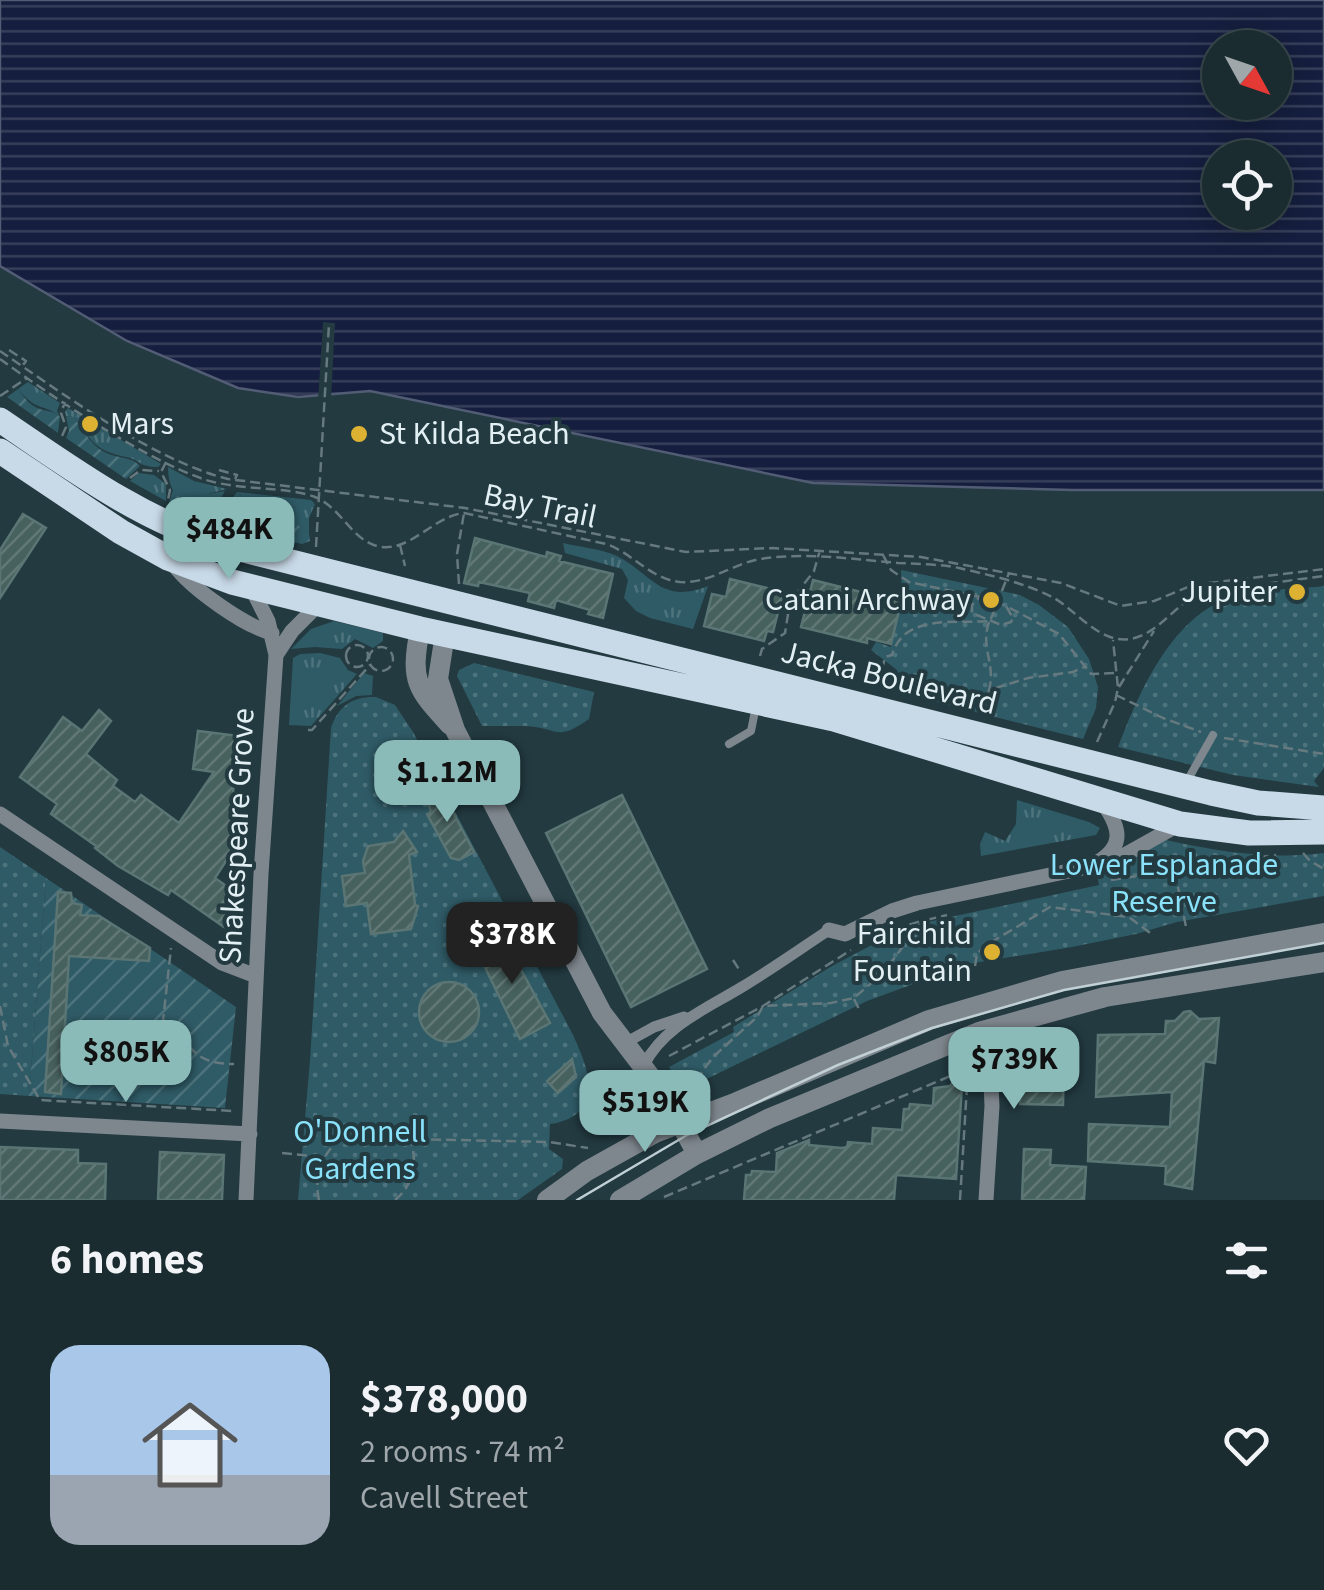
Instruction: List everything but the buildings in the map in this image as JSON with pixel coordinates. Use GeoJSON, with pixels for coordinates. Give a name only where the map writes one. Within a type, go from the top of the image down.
{"type":"FeatureCollection","features":[{"type":"Feature","properties":{"kind":"main road","name":"Jacka Boulevard"},"geometry":{"type":"LineString","coordinates":[[0,420],[115,496],[172,527],[224,545],[1180,786],[1258,803],[1324,808]]}},
{"type":"Feature","properties":{"kind":"main road","name":"Jacka Boulevard"},"geometry":{"type":"LineString","coordinates":[[0,451],[120,532],[168,558],[251,587],[422,637],[757,702],[900,737],[1180,824],[1249,833],[1324,832]]}},
{"type":"Feature","properties":{"kind":"main road"},"geometry":{"type":"LineString","coordinates":[[422,637],[440,599]]}},
{"type":"Feature","properties":{"kind":"main road"},"geometry":{"type":"LineString","coordinates":[[1129,810],[1150,805],[1152,796],[1146,777]]}},
{"type":"Feature","properties":{"kind":"main road"},"geometry":{"type":"LineString","coordinates":[[1180,786],[1180,824]]}},
{"type":"Feature","properties":{"kind":"street"},"geometry":{"type":"LineString","coordinates":[[168,558],[198,589],[258,629],[272,632]]}},
{"type":"Feature","properties":{"kind":"street","name":"Shakespeare Grove"},"geometry":{"type":"LineString","coordinates":[[246,1200],[276,655],[272,632],[251,587]]}},
{"type":"Feature","properties":{"kind":"street"},"geometry":{"type":"LineString","coordinates":[[276,655],[292,630],[319,604]]}},
{"type":"Feature","properties":{"kind":"street"},"geometry":{"type":"LineString","coordinates":[[422,637],[414,666],[415,681],[455,730],[602,1013],[625,1042],[652,1065],[697,1154]]}},
{"type":"Feature","properties":{"kind":"street"},"geometry":{"type":"LineString","coordinates":[[1090,866],[1110,853],[1118,837],[1116,824],[1103,803]]}},
{"type":"Feature","properties":{"kind":"street"},"geometry":{"type":"LineString","coordinates":[[0,814],[173,932],[222,963],[256,976]]}},
{"type":"Feature","properties":{"kind":"street"},"geometry":{"type":"LineString","coordinates":[[625,1042],[693,1014],[829,930],[845,934],[917,903],[1121,858],[1180,824]]}},
{"type":"Feature","properties":{"kind":"street"},"geometry":{"type":"LineString","coordinates":[[546,1200],[618,1152],[681,1123],[885,1036],[970,1006],[1075,978],[1324,933]]}},
{"type":"Feature","properties":{"kind":"street"},"geometry":{"type":"LineString","coordinates":[[620,1200],[697,1154],[788,1111],[979,1032],[1105,997],[1324,962]]}},
{"type":"Feature","properties":{"kind":"street"},"geometry":{"type":"LineString","coordinates":[[970,1006],[990,1062],[986,1200]]}},
{"type":"Feature","properties":{"kind":"street"},"geometry":{"type":"LineString","coordinates":[[652,1065],[660,1042],[693,1014]]}},
{"type":"Feature","properties":{"kind":"street"},"geometry":{"type":"LineString","coordinates":[[0,1121],[250,1134]]}},
{"type":"Feature","properties":{"kind":"lane"},"geometry":{"type":"LineString","coordinates":[[729,744],[750,731],[757,702]]}},
{"type":"Feature","properties":{"kind":"lane"},"geometry":{"type":"LineString","coordinates":[[1180,786],[1214,736]]}},
{"type":"Feature","properties":{"kind":"path"},"geometry":{"type":"LineString","coordinates":[[315,568],[330,324]]}},
{"type":"Feature","properties":{"kind":"path"},"geometry":{"type":"LineString","coordinates":[[9,350],[26,361],[23,366]]}},
{"type":"Feature","properties":{"kind":"path"},"geometry":{"type":"LineString","coordinates":[[0,351],[68,397],[169,456],[201,472],[234,480],[465,511],[686,552],[820,549],[922,557],[1060,584],[1106,603],[1128,606],[1154,602],[1186,586],[1324,569]]}},
{"type":"Feature","properties":{"kind":"path"},"geometry":{"type":"LineString","coordinates":[[0,359],[166,462],[221,484],[313,496],[370,543],[384,547],[400,544],[407,574]]}},
{"type":"Feature","properties":{"kind":"path"},"geometry":{"type":"LineString","coordinates":[[0,396],[32,373]]}},
{"type":"Feature","properties":{"kind":"path"},"geometry":{"type":"LineString","coordinates":[[61,438],[66,427],[60,413],[68,397]]}},
{"type":"Feature","properties":{"kind":"path"},"geometry":{"type":"LineString","coordinates":[[161,472],[169,456]]}},
{"type":"Feature","properties":{"kind":"path"},"geometry":{"type":"LineString","coordinates":[[127,481],[141,470],[161,472]]}},
{"type":"Feature","properties":{"kind":"path"},"geometry":{"type":"LineString","coordinates":[[220,470],[237,475],[234,480]]}},
{"type":"Feature","properties":{"kind":"path"},"geometry":{"type":"LineString","coordinates":[[161,472],[170,490],[166,505]]}},
{"type":"Feature","properties":{"kind":"path"},"geometry":{"type":"LineString","coordinates":[[464,588],[459,587],[457,554],[465,511]]}},
{"type":"Feature","properties":{"kind":"path","name":"Bay Trail"},"geometry":{"type":"LineString","coordinates":[[400,544],[442,519],[465,511]]}},
{"type":"Feature","properties":{"kind":"path","name":"Bay Trail"},"geometry":{"type":"LineString","coordinates":[[560,531],[618,548],[659,576],[682,582],[713,577],[767,558],[956,567],[1055,599],[1114,638]]}},
{"type":"Feature","properties":{"kind":"path"},"geometry":{"type":"LineString","coordinates":[[759,662],[762,649],[784,633],[790,602],[814,571],[820,549]]}},
{"type":"Feature","properties":{"kind":"path"},"geometry":{"type":"LineString","coordinates":[[882,554],[891,570],[909,582],[1006,606],[1059,634],[1069,642],[1084,667],[1096,676],[1114,673]]}},
{"type":"Feature","properties":{"kind":"path"},"geometry":{"type":"LineString","coordinates":[[983,719],[994,668],[984,637],[1009,573]]}},
{"type":"Feature","properties":{"kind":"path"},"geometry":{"type":"LineString","coordinates":[[1090,763],[1118,688],[1156,628],[1189,599],[1203,592],[1324,576]]}},
{"type":"Feature","properties":{"kind":"path"},"geometry":{"type":"LineString","coordinates":[[1201,584],[1203,592]]}},
{"type":"Feature","properties":{"kind":"path"},"geometry":{"type":"LineString","coordinates":[[980,598],[972,605],[972,613],[1001,626],[1011,622],[1013,613],[1006,606]]}},
{"type":"Feature","properties":{"kind":"path"},"geometry":{"type":"LineString","coordinates":[[882,670],[894,646],[916,626],[990,620]]}},
{"type":"Feature","properties":{"kind":"path"},"geometry":{"type":"LineString","coordinates":[[1118,688],[1114,638],[1138,636],[1156,628]]}},
{"type":"Feature","properties":{"kind":"path"},"geometry":{"type":"LineString","coordinates":[[387,648],[393,658],[389,668],[379,671],[370,665],[368,658],[366,648],[352,646],[346,654],[349,664],[364,665],[368,658],[376,648],[422,637]]}},
{"type":"Feature","properties":{"kind":"path"},"geometry":{"type":"LineString","coordinates":[[308,730],[370,665]]}},
{"type":"Feature","properties":{"kind":"path"},"geometry":{"type":"LineString","coordinates":[[989,690],[1084,667]]}},
{"type":"Feature","properties":{"kind":"path"},"geometry":{"type":"LineString","coordinates":[[1293,852],[1303,852],[1310,862],[1324,868]]}},
{"type":"Feature","properties":{"kind":"path"},"geometry":{"type":"LineString","coordinates":[[1104,881],[1274,856]]}},
{"type":"Feature","properties":{"kind":"path"},"geometry":{"type":"LineString","coordinates":[[1175,870],[1186,927]]}},
{"type":"Feature","properties":{"kind":"path"},"geometry":{"type":"LineString","coordinates":[[975,966],[977,954],[985,946],[1050,907],[1129,917],[1153,935]]}},
{"type":"Feature","properties":{"kind":"path"},"geometry":{"type":"LineString","coordinates":[[888,931],[958,912]]}},
{"type":"Feature","properties":{"kind":"path"},"geometry":{"type":"LineString","coordinates":[[762,1006],[854,998],[883,973],[922,921]]}},
{"type":"Feature","properties":{"kind":"path"},"geometry":{"type":"LineString","coordinates":[[66,1054],[158,1066],[173,932]]}},
{"type":"Feature","properties":{"kind":"path"},"geometry":{"type":"LineString","coordinates":[[652,1065],[762,1006],[862,944]]}},
{"type":"Feature","properties":{"kind":"path"},"geometry":{"type":"LineString","coordinates":[[854,998],[859,1009]]}},
{"type":"Feature","properties":{"kind":"path"},"geometry":{"type":"LineString","coordinates":[[0,1006],[8,1046],[40,1094],[40,1100],[233,1112]]}},
{"type":"Feature","properties":{"kind":"path"},"geometry":{"type":"LineString","coordinates":[[675,1088],[686,1094],[762,1006]]}},
{"type":"Feature","properties":{"kind":"path"},"geometry":{"type":"LineString","coordinates":[[162,1031],[177,1035],[198,1058],[218,1064],[253,1064]]}},
{"type":"Feature","properties":{"kind":"path"},"geometry":{"type":"LineString","coordinates":[[656,1200],[976,1065]]}},
{"type":"Feature","properties":{"kind":"path"},"geometry":{"type":"LineString","coordinates":[[960,1200],[968,1069]]}},
{"type":"Feature","properties":{"kind":"path"},"geometry":{"type":"LineString","coordinates":[[320,1200],[316,1177],[323,1157],[335,1142],[358,1130],[394,1129],[410,1139],[550,1142],[597,1150]]}},
{"type":"Feature","properties":{"kind":"path"},"geometry":{"type":"LineString","coordinates":[[402,1200],[413,1172],[410,1139]]}},
{"type":"Feature","properties":{"kind":"path"},"geometry":{"type":"LineString","coordinates":[[282,1153],[323,1157]]}},
{"type":"Feature","properties":{"kind":"path"},"geometry":{"type":"LineString","coordinates":[[395,1200],[403,1194]]}},
{"type":"Feature","properties":{"kind":"green space"},"geometry":{"type":"Polygon","coordinates":[[[28,382],[60,403],[60,417],[25,397],[18,389],[28,382]]]}},
{"type":"Feature","properties":{"kind":"green space"},"geometry":{"type":"Polygon","coordinates":[[[18,389],[33,406],[60,417],[58,433],[7,397],[18,389]]]}},
{"type":"Feature","properties":{"kind":"green space"},"geometry":{"type":"Polygon","coordinates":[[[68,408],[161,464],[147,466],[100,448],[73,417],[66,416],[68,408]]]}},
{"type":"Feature","properties":{"kind":"green space"},"geometry":{"type":"Polygon","coordinates":[[[66,416],[73,417],[103,451],[140,466],[126,479],[66,438],[66,416]]]}},
{"type":"Feature","properties":{"kind":"green space"},"geometry":{"type":"Polygon","coordinates":[[[168,467],[194,481],[227,489],[208,494],[196,504],[189,503],[174,492],[168,467]]]}},
{"type":"Feature","properties":{"kind":"green space"},"geometry":{"type":"Polygon","coordinates":[[[139,473],[154,475],[166,484],[166,501],[130,481],[139,473]]]}},
{"type":"Feature","properties":{"kind":"green space"},"geometry":{"type":"Polygon","coordinates":[[[173,490],[182,501],[196,504],[208,494],[225,491],[209,518],[169,503],[173,490]]]}},
{"type":"Feature","properties":{"kind":"green space"},"geometry":{"type":"Polygon","coordinates":[[[237,492],[311,500],[315,504],[309,518],[309,533],[295,524],[266,522],[237,492]]]}},
{"type":"Feature","properties":{"kind":"green space"},"geometry":{"type":"Polygon","coordinates":[[[237,492],[266,522],[296,524],[309,533],[310,541],[302,544],[221,525],[220,514],[237,492]]]}},
{"type":"Feature","properties":{"kind":"green space"},"geometry":{"type":"Polygon","coordinates":[[[563,543],[617,556],[668,590],[692,591],[708,586],[693,629],[636,611],[624,598],[628,580],[622,569],[565,553],[563,543]]]}},
{"type":"Feature","properties":{"kind":"green space"},"geometry":{"type":"Polygon","coordinates":[[[901,570],[1020,595],[1068,627],[1089,659],[1098,687],[1096,708],[1083,739],[904,694],[897,670],[871,650],[876,642],[891,647],[902,594],[901,570]]]}},
{"type":"Feature","properties":{"kind":"green space"},"geometry":{"type":"Polygon","coordinates":[[[1324,586],[1324,768],[1314,781],[1319,787],[1233,775],[1118,747],[1165,651],[1193,619],[1236,596],[1324,586]]]}},
{"type":"Feature","properties":{"kind":"green space"},"geometry":{"type":"Polygon","coordinates":[[[334,621],[383,633],[383,641],[373,648],[355,639],[342,649],[291,649],[311,629],[334,621]]]}},
{"type":"Feature","properties":{"kind":"green space"},"geometry":{"type":"Polygon","coordinates":[[[320,653],[340,658],[348,670],[357,674],[311,726],[289,725],[293,658],[320,653]]]}},
{"type":"Feature","properties":{"kind":"green space"},"geometry":{"type":"Polygon","coordinates":[[[474,663],[594,692],[589,719],[563,732],[525,726],[482,726],[457,676],[459,670],[474,663]]]}},
{"type":"Feature","properties":{"kind":"green space"},"geometry":{"type":"Polygon","coordinates":[[[364,673],[373,676],[372,695],[356,696],[337,706],[364,673]]]}},
{"type":"Feature","properties":{"kind":"green space","name":"O'Donnell Gardens"},"geometry":{"type":"Polygon","coordinates":[[[376,697],[395,705],[413,732],[571,1031],[587,1073],[587,1100],[580,1111],[550,1124],[549,1149],[563,1159],[562,1169],[518,1200],[298,1200],[331,728],[348,704],[376,697]]]}},
{"type":"Feature","properties":{"kind":"green space"},"geometry":{"type":"Polygon","coordinates":[[[1017,800],[1100,828],[1096,835],[981,856],[985,832],[1005,841],[1016,824],[1017,800]]]}},
{"type":"Feature","properties":{"kind":"green space","name":"Lower Esplanade Reserve"},"geometry":{"type":"Polygon","coordinates":[[[1162,839],[1243,853],[1324,853],[1324,896],[968,964],[867,1001],[684,1090],[669,1067],[734,1032],[733,1027],[883,939],[932,921],[1099,885],[1097,873],[1162,839]]]}},
{"type":"Feature","properties":{"kind":"green space"},"geometry":{"type":"Polygon","coordinates":[[[0,847],[46,878],[29,1096],[0,1094],[0,847]]]}},
{"type":"Feature","properties":{"kind":"green space"},"geometry":{"type":"Polygon","coordinates":[[[46,878],[236,1007],[225,1108],[29,1096],[46,878]]]}},
{"type":"Feature","properties":{"kind":"shaded area"},"geometry":{"type":"Polygon","coordinates":[[[0,0],[1324,0],[1324,490],[1072,490],[813,483],[370,391],[298,397],[238,388],[127,341],[0,266],[0,0]]]}},
{"type":"Feature","properties":{"kind":"pier"},"geometry":{"type":"Polygon","coordinates":[[[323,322],[335,323],[331,400],[318,401],[323,322]]]}},
{"type":"Feature","properties":{"kind":"tram line"},"geometry":{"type":"LineString","coordinates":[[577,1200],[687,1135],[838,1065],[932,1028],[1064,990],[1324,943]]}},
{"type":"Feature","properties":{"kind":"place","name":"Mars"},"geometry":{"type":"Point","coordinates":[90,424]}},
{"type":"Feature","properties":{"kind":"place","name":"St Kilda Beach"},"geometry":{"type":"Point","coordinates":[359,434]}},
{"type":"Feature","properties":{"kind":"place","name":"Jupiter"},"geometry":{"type":"Point","coordinates":[1297,592]}},
{"type":"Feature","properties":{"kind":"place","name":"Catani Archway"},"geometry":{"type":"Point","coordinates":[991,600]}},
{"type":"Feature","properties":{"kind":"place","name":"Fairchild Fountain"},"geometry":{"type":"Point","coordinates":[992,952]}}]}
